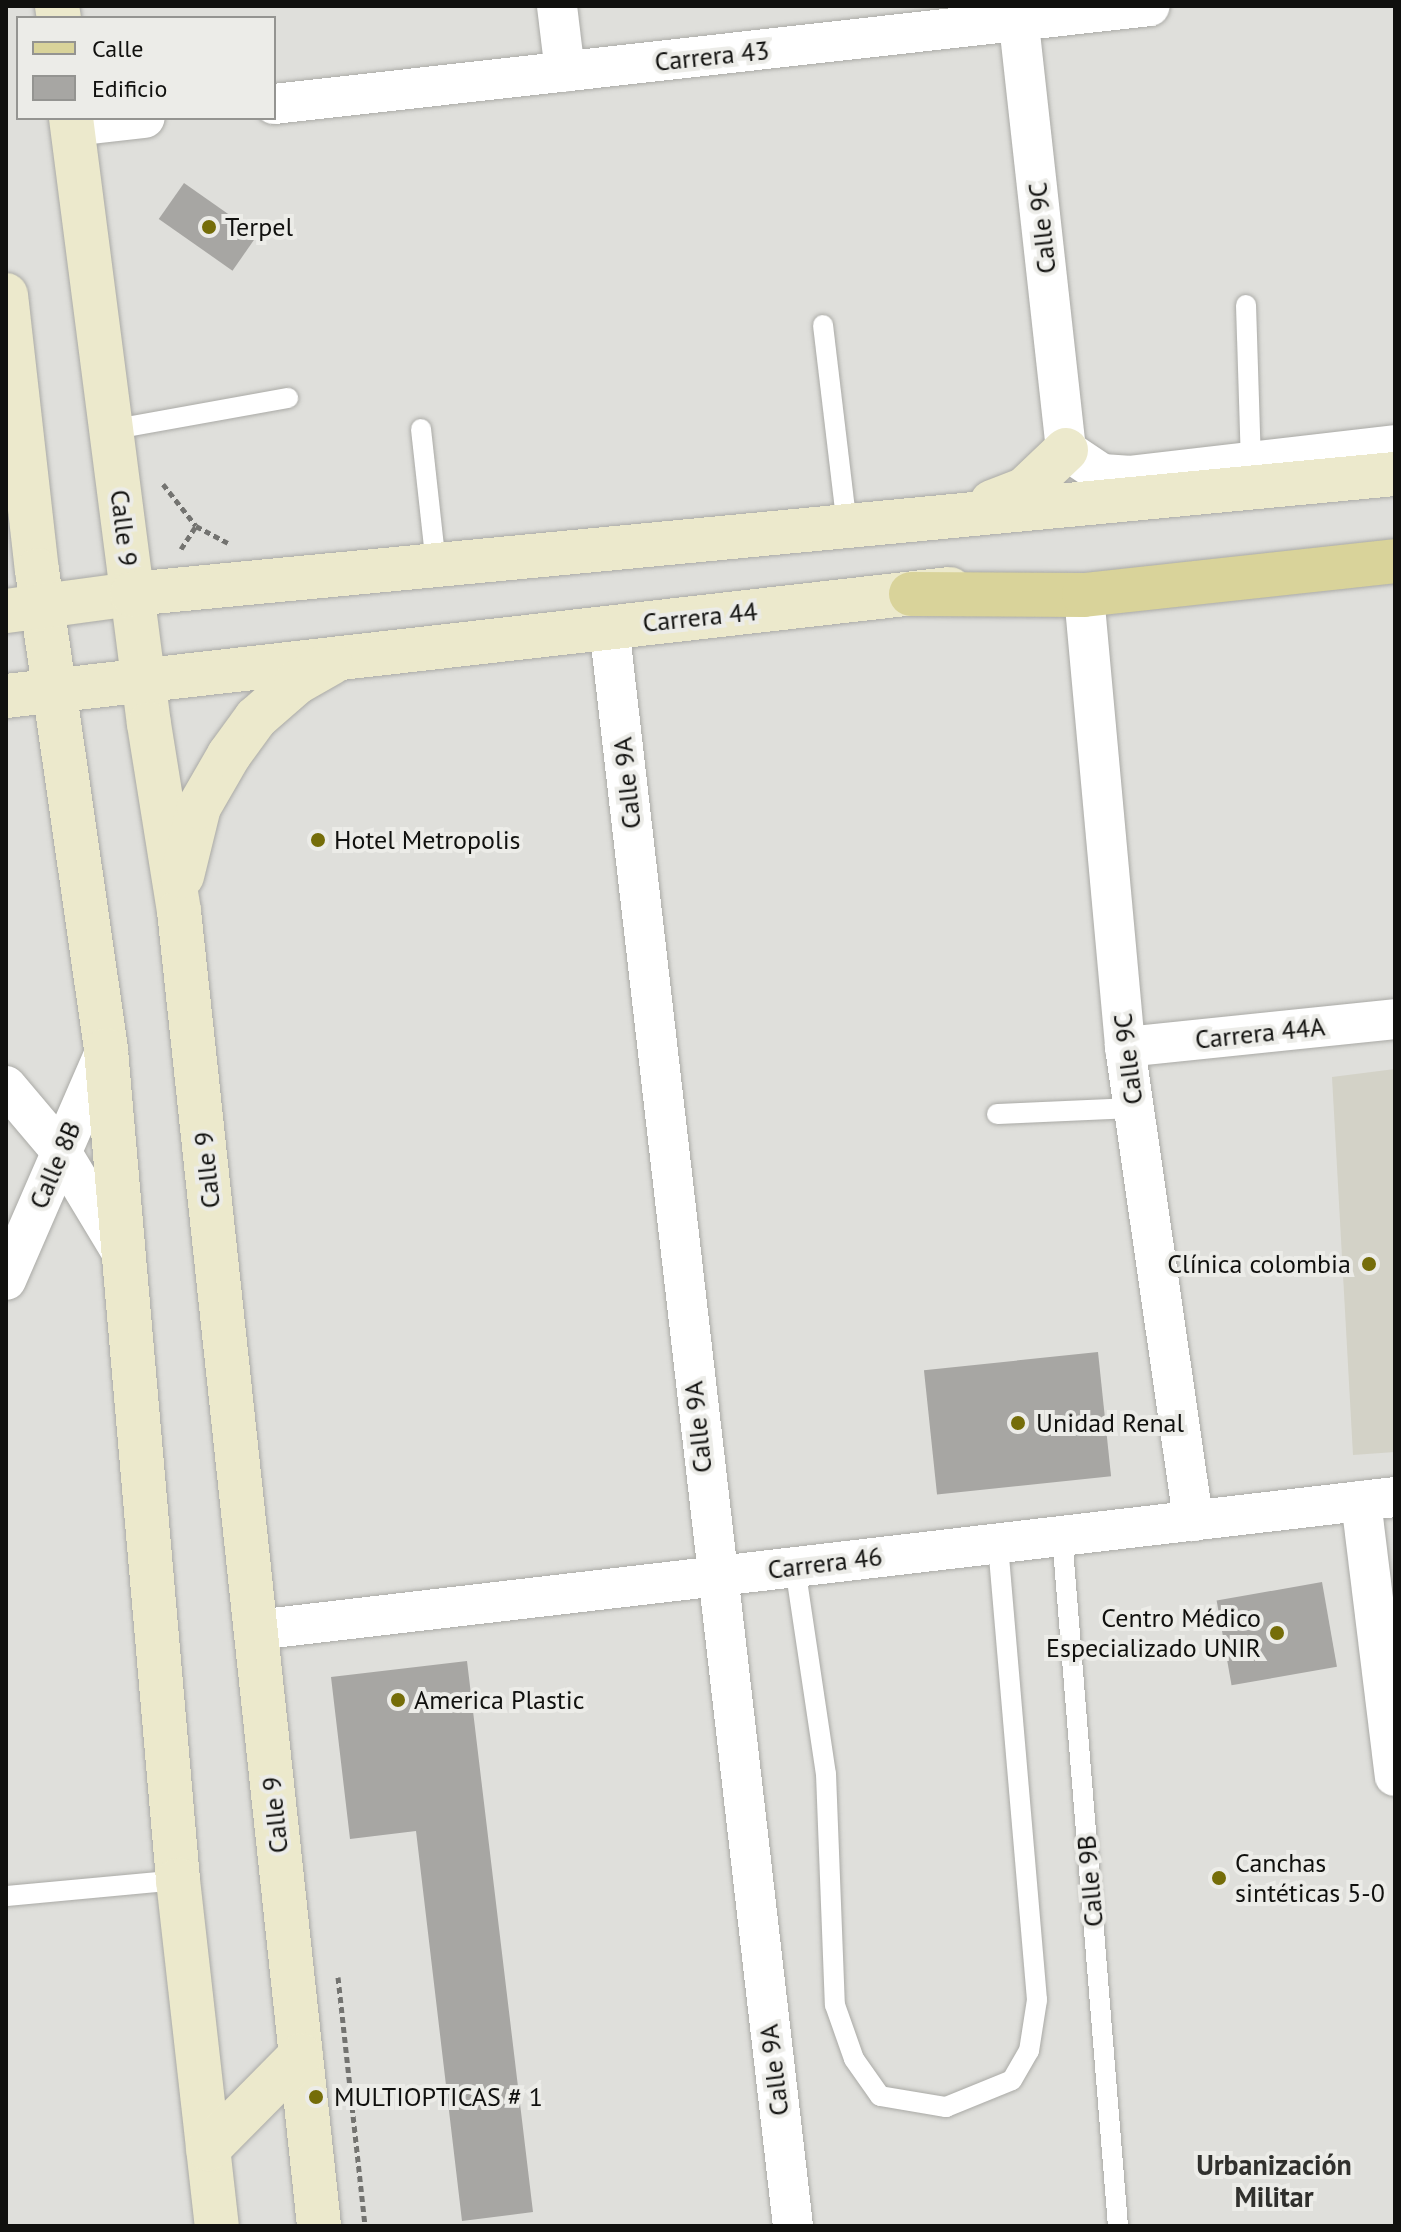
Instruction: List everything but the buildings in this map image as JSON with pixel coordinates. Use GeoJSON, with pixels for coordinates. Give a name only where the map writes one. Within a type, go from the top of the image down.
{"type":"FeatureCollection","features":[{"type":"Feature","properties":{"kind":"main road","name":"Calle 9"},"geometry":{"type":"LineString","coordinates":[[71,122],[143,678],[179,911],[319,2226]]}},
{"type":"Feature","properties":{"kind":"main road"},"geometry":{"type":"LineString","coordinates":[[6,295],[22,435],[24,608],[55,689],[106,1050],[178,1880],[217,2226]]}},
{"type":"Feature","properties":{"kind":"main road"},"geometry":{"type":"LineString","coordinates":[[6,489],[22,435]]}},
{"type":"Feature","properties":{"kind":"main road"},"geometry":{"type":"LineString","coordinates":[[854,526],[979,506],[1024,490],[1066,450]]}},
{"type":"Feature","properties":{"kind":"main road"},"geometry":{"type":"LineString","coordinates":[[24,608],[132,594],[1395,474]]}},
{"type":"Feature","properties":{"kind":"main road"},"geometry":{"type":"LineString","coordinates":[[1073,585],[1395,540]]}},
{"type":"Feature","properties":{"kind":"main road"},"geometry":{"type":"LineString","coordinates":[[1073,585],[1395,561]]}},
{"type":"Feature","properties":{"kind":"main road","name":"Carrera 44"},"geometry":{"type":"LineString","coordinates":[[6,696],[143,678],[911,594],[1073,585]]}},
{"type":"Feature","properties":{"kind":"main road"},"geometry":{"type":"LineString","coordinates":[[179,911],[184,858],[199,807],[229,755],[276,700],[342,657]]}},
{"type":"Feature","properties":{"kind":"main road"},"geometry":{"type":"LineString","coordinates":[[208,2149],[301,2055]]}},
{"type":"Feature","properties":{"kind":"street"},"geometry":{"type":"LineString","coordinates":[[557,6],[565,72]]}},
{"type":"Feature","properties":{"kind":"street","name":"Carrera 43"},"geometry":{"type":"LineString","coordinates":[[276,104],[565,72],[1018,14],[1150,6]]}},
{"type":"Feature","properties":{"kind":"street","name":"Calle 9C"},"geometry":{"type":"LineString","coordinates":[[1018,14],[1066,450]]}},
{"type":"Feature","properties":{"kind":"street"},"geometry":{"type":"LineString","coordinates":[[71,122],[108,120]]}},
{"type":"Feature","properties":{"kind":"street"},"geometry":{"type":"LineString","coordinates":[[1066,450],[1102,474],[1128,476],[1395,445]]}},
{"type":"Feature","properties":{"kind":"street","name":"Calle 9C"},"geometry":{"type":"LineString","coordinates":[[1073,585],[1125,1047],[1193,1521]]}},
{"type":"Feature","properties":{"kind":"street","name":"Calle 9A"},"geometry":{"type":"LineString","coordinates":[[609,626],[714,1576],[793,2226]]}},
{"type":"Feature","properties":{"kind":"street","name":"Carrera 44A"},"geometry":{"type":"LineString","coordinates":[[1125,1047],[1395,1019]]}},
{"type":"Feature","properties":{"kind":"street","name":"Calle 8B"},"geometry":{"type":"LineString","coordinates":[[6,1280],[106,1050]]}},
{"type":"Feature","properties":{"kind":"street"},"geometry":{"type":"LineString","coordinates":[[6,1086],[60,1150],[124,1256]]}},
{"type":"Feature","properties":{"kind":"street"},"geometry":{"type":"LineString","coordinates":[[1378,1499],[1395,1776]]}},
{"type":"Feature","properties":{"kind":"street","name":"Carrera 46"},"geometry":{"type":"LineString","coordinates":[[256,1630],[1378,1499]]}},
{"type":"Feature","properties":{"kind":"lane"},"geometry":{"type":"LineString","coordinates":[[1246,305],[1251,461]]}},
{"type":"Feature","properties":{"kind":"lane"},"geometry":{"type":"LineString","coordinates":[[823,325],[854,526]]}},
{"type":"Feature","properties":{"kind":"lane"},"geometry":{"type":"LineString","coordinates":[[110,430],[288,398]]}},
{"type":"Feature","properties":{"kind":"lane"},"geometry":{"type":"LineString","coordinates":[[421,429],[436,565]]}},
{"type":"Feature","properties":{"kind":"lane"},"geometry":{"type":"LineString","coordinates":[[997,1114],[1134,1108]]}},
{"type":"Feature","properties":{"kind":"lane","name":"Calle 9B"},"geometry":{"type":"LineString","coordinates":[[1062,1536],[1118,2226]]}},
{"type":"Feature","properties":{"kind":"lane"},"geometry":{"type":"LineString","coordinates":[[795,1567],[826,1774],[835,2005],[854,2059],[880,2096],[946,2107],[1012,2080],[1029,2051],[1037,2000],[998,1544]]}},
{"type":"Feature","properties":{"kind":"lane"},"geometry":{"type":"LineString","coordinates":[[6,1896],[178,1880]]}},
{"type":"Feature","properties":{"kind":"path"},"geometry":{"type":"LineString","coordinates":[[158,476],[171,499],[196,526],[243,546]]}},
{"type":"Feature","properties":{"kind":"path"},"geometry":{"type":"LineString","coordinates":[[176,556],[196,526]]}},
{"type":"Feature","properties":{"kind":"shaded area","name":"Clínica colombia"},"geometry":{"type":"Polygon","coordinates":[[[1395,1069],[1395,1452],[1353,1455],[1332,1077],[1395,1069]]]}},
{"type":"Feature","properties":{"kind":"place","name":"Terpel"},"geometry":{"type":"Point","coordinates":[209,227]}},
{"type":"Feature","properties":{"kind":"place","name":"Hotel Metropolis"},"geometry":{"type":"Point","coordinates":[318,840]}},
{"type":"Feature","properties":{"kind":"place","name":"Clínica colombia"},"geometry":{"type":"Point","coordinates":[1369,1264]}},
{"type":"Feature","properties":{"kind":"place","name":"Unidad Renal"},"geometry":{"type":"Point","coordinates":[1018,1423]}},
{"type":"Feature","properties":{"kind":"place","name":"Centro Médico Especializado UNIR"},"geometry":{"type":"Point","coordinates":[1277,1633]}},
{"type":"Feature","properties":{"kind":"place","name":"America Plastic"},"geometry":{"type":"Point","coordinates":[398,1700]}},
{"type":"Feature","properties":{"kind":"place","name":"Canchas sintéticas 5-0"},"geometry":{"type":"Point","coordinates":[1219,1878]}},
{"type":"Feature","properties":{"kind":"place","name":"MULTIOPTICAS # 1"},"geometry":{"type":"Point","coordinates":[316,2097]}},
{"type":"Feature","properties":{"kind":"district","name":"Urbanización Militar"},"geometry":{"type":"Point","coordinates":[1274,2181]}}]}
